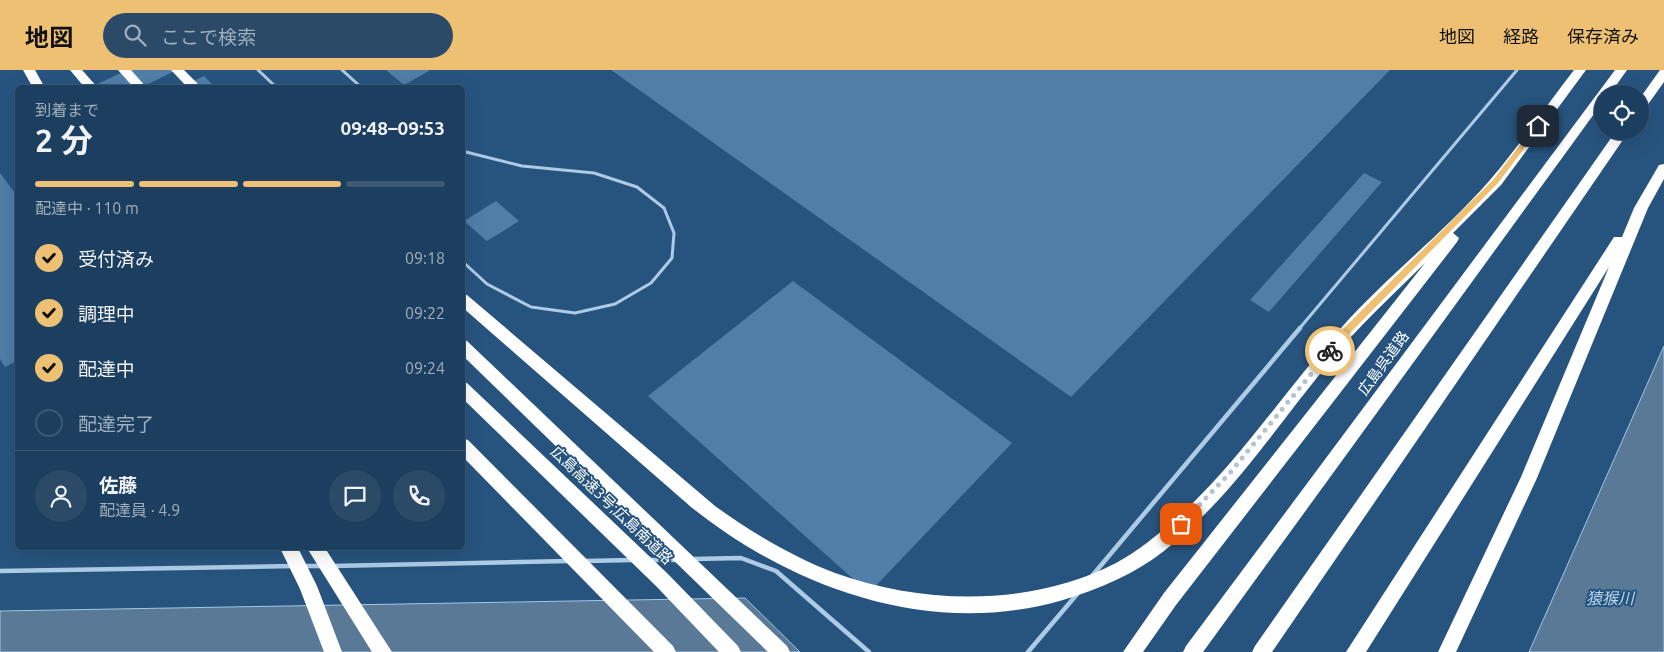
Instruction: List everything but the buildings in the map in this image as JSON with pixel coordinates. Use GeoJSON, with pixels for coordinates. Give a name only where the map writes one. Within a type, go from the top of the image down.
{"type":"FeatureCollection","features":[{"type":"Feature","properties":{"kind":"highway"},"geometry":{"type":"LineString","coordinates":[[29,70],[37,85]]}},
{"type":"Feature","properties":{"kind":"highway"},"geometry":{"type":"LineString","coordinates":[[76,70],[89,85]]}},
{"type":"Feature","properties":{"kind":"highway"},"geometry":{"type":"LineString","coordinates":[[124,70],[138,85]]}},
{"type":"Feature","properties":{"kind":"highway"},"geometry":{"type":"LineString","coordinates":[[177,70],[193,85]]}},
{"type":"Feature","properties":{"kind":"highway"},"geometry":{"type":"LineString","coordinates":[[1132,652],[1170,599],[1496,182],[1580,70]]}},
{"type":"Feature","properties":{"kind":"highway","name":"広島呉道路"},"geometry":{"type":"LineString","coordinates":[[1610,85],[1621,70]]}},
{"type":"Feature","properties":{"kind":"highway"},"geometry":{"type":"LineString","coordinates":[[1649,95],[1664,73]]}},
{"type":"Feature","properties":{"kind":"highway","name":"広島呉道路"},"geometry":{"type":"LineString","coordinates":[[1192,652],[1594,106]]}},
{"type":"Feature","properties":{"kind":"highway"},"geometry":{"type":"LineString","coordinates":[[1261,652],[1618,140]]}},
{"type":"Feature","properties":{"kind":"highway"},"geometry":{"type":"LineString","coordinates":[[1355,652],[1664,168]]}},
{"type":"Feature","properties":{"kind":"highway"},"geometry":{"type":"LineString","coordinates":[[465,302],[682,489],[729,526],[782,558],[840,583],[895,599],[947,605],[1001,604],[1047,597],[1089,585],[1122,568],[1155,547],[1181,524],[1216,488],[1347,331],[1496,182]]}},
{"type":"Feature","properties":{"kind":"highway"},"geometry":{"type":"LineString","coordinates":[[1447,652],[1529,478],[1640,208]]}},
{"type":"Feature","properties":{"kind":"highway"},"geometry":{"type":"LineString","coordinates":[[465,348],[781,652]]}},
{"type":"Feature","properties":{"kind":"highway","name":"広島高速3号;広島南道路"},"geometry":{"type":"LineString","coordinates":[[465,391],[662,580],[732,652]]}},
{"type":"Feature","properties":{"kind":"highway"},"geometry":{"type":"LineString","coordinates":[[465,448],[668,652]]}},
{"type":"Feature","properties":{"kind":"highway"},"geometry":{"type":"LineString","coordinates":[[290,550],[308,586],[333,652]]}},
{"type":"Feature","properties":{"kind":"highway"},"geometry":{"type":"LineString","coordinates":[[317,550],[383,652]]}},
{"type":"Feature","properties":{"kind":"lane"},"geometry":{"type":"LineString","coordinates":[[258,70],[274,85]]}},
{"type":"Feature","properties":{"kind":"lane"},"geometry":{"type":"LineString","coordinates":[[342,70],[359,85]]}},
{"type":"Feature","properties":{"kind":"lane"},"geometry":{"type":"LineString","coordinates":[[1028,652],[1517,70]]}},
{"type":"Feature","properties":{"kind":"lane"},"geometry":{"type":"LineString","coordinates":[[465,152],[522,166],[594,173],[637,187],[664,208],[674,233],[672,258],[651,283],[614,304],[575,313],[531,308],[487,284],[465,264]]}},
{"type":"Feature","properties":{"kind":"lane"},"geometry":{"type":"LineString","coordinates":[[0,571],[741,558],[776,571],[869,652]]}},
{"type":"Feature","properties":{"kind":"water","name":"猿猴川"},"geometry":{"type":"Polygon","coordinates":[[[1664,346],[1664,652],[1529,652],[1664,346]]]}},
{"type":"Feature","properties":{"kind":"water"},"geometry":{"type":"Polygon","coordinates":[[[745,598],[800,652],[0,652],[0,611],[745,598]]]}},
{"type":"Feature","properties":{"kind":"way so far"},"geometry":{"type":"LineString","coordinates":[[1181,524],[1229,474],[1330,351]]}},
{"type":"Feature","properties":{"kind":"route"},"geometry":{"type":"LineString","coordinates":[[1330,351],[1347,331],[1496,182],[1538,126]]}}]}
